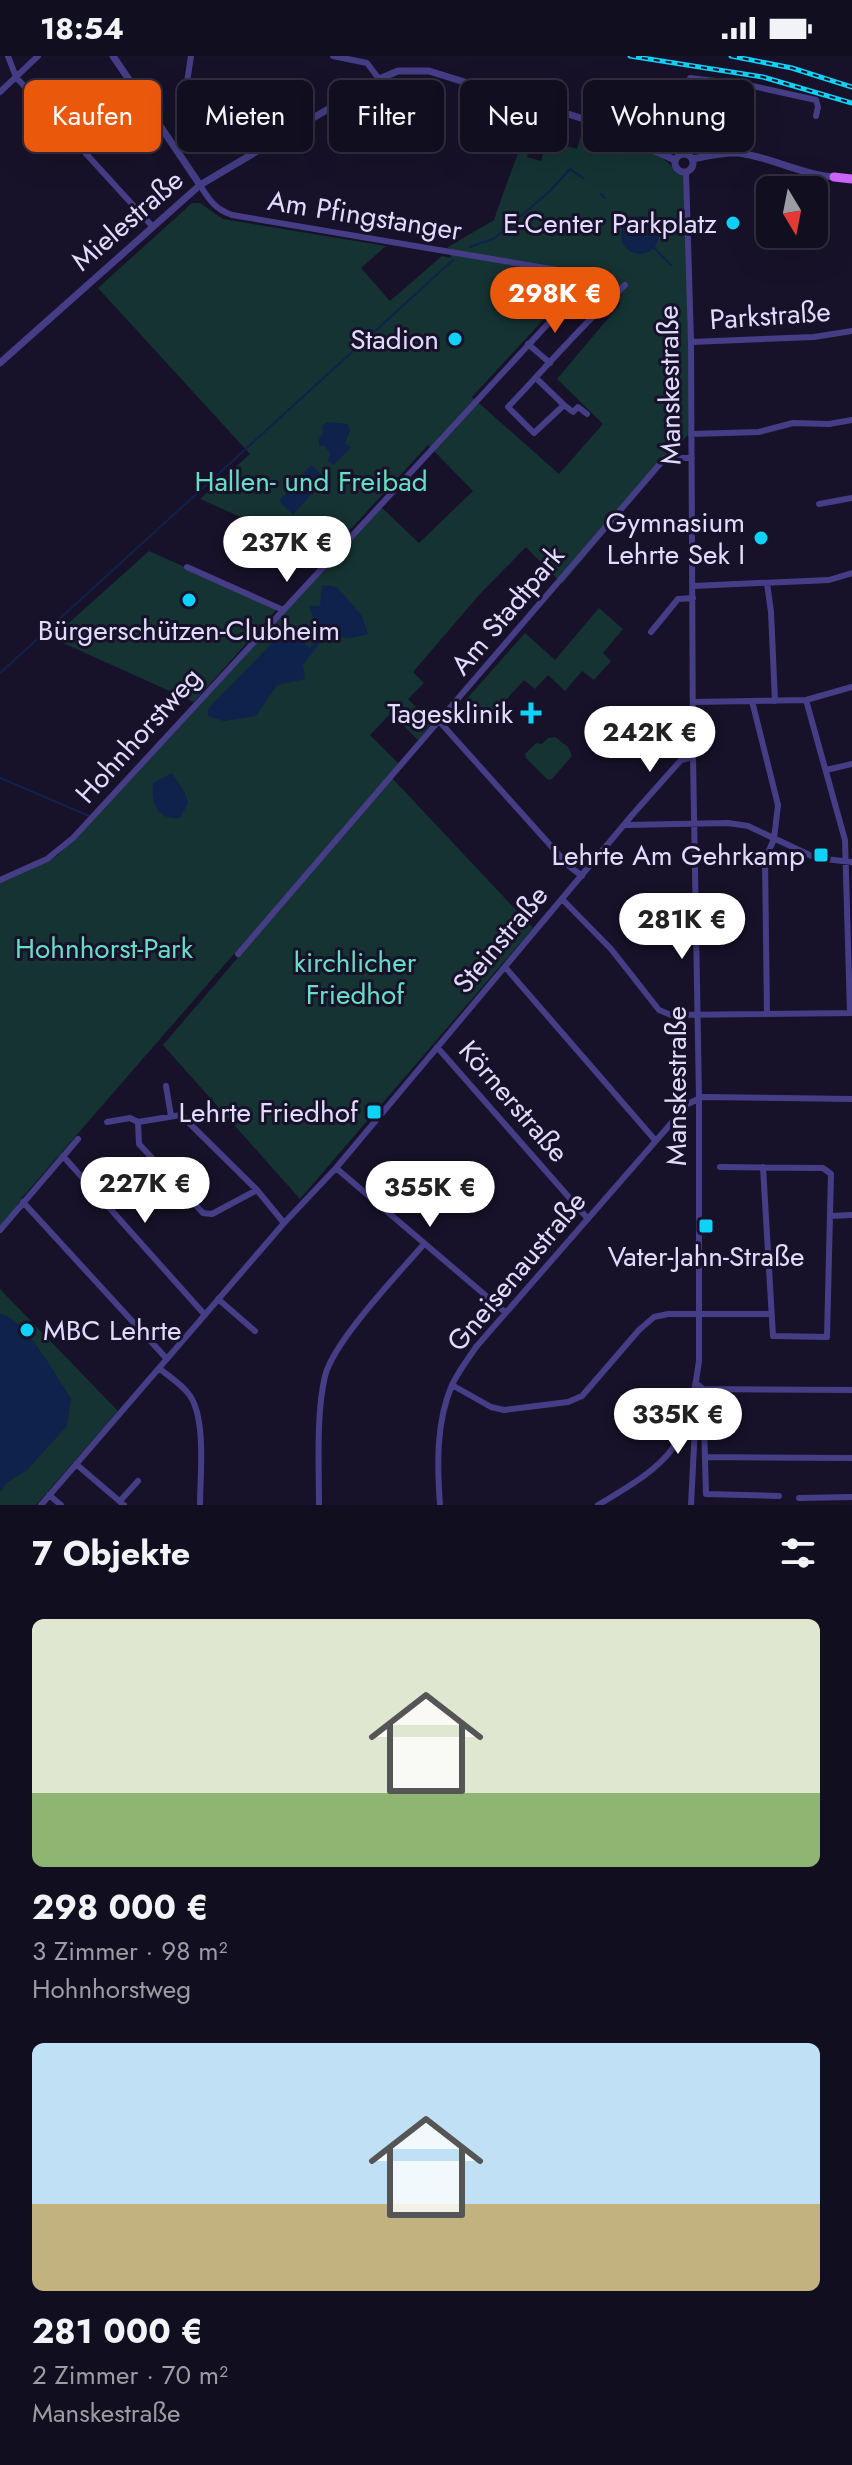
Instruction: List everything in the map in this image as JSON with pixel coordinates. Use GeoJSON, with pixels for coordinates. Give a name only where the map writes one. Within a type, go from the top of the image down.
{"type":"FeatureCollection","features":[{"type":"Feature","properties":{"kind":"main road"},"geometry":{"type":"LineString","coordinates":[[834,177],[852,177]]}},
{"type":"Feature","properties":{"kind":"street"},"geometry":{"type":"LineString","coordinates":[[8,56],[16,77],[152,226]]}},
{"type":"Feature","properties":{"kind":"street"},"geometry":{"type":"LineString","coordinates":[[0,92],[38,56]]}},
{"type":"Feature","properties":{"kind":"street"},"geometry":{"type":"LineString","coordinates":[[113,56],[200,185]]}},
{"type":"Feature","properties":{"kind":"street"},"geometry":{"type":"LineString","coordinates":[[187,80],[191,56]]}},
{"type":"Feature","properties":{"kind":"street"},"geometry":{"type":"LineString","coordinates":[[333,56],[367,63],[379,79]]}},
{"type":"Feature","properties":{"kind":"street","name":"Mielestraße"},"geometry":{"type":"LineString","coordinates":[[0,363],[200,185],[379,79],[398,71],[429,71],[587,120],[675,160]]}},
{"type":"Feature","properties":{"kind":"street"},"geometry":{"type":"LineString","coordinates":[[690,78],[707,80]]}},
{"type":"Feature","properties":{"kind":"street"},"geometry":{"type":"LineString","coordinates":[[754,86],[816,100],[816,116]]}},
{"type":"Feature","properties":{"kind":"street"},"geometry":{"type":"LineString","coordinates":[[693,159],[693,166],[686,172],[678,170],[675,160],[684,153],[693,159],[726,153],[834,177]]}},
{"type":"Feature","properties":{"kind":"street","name":"Manskestraße"},"geometry":{"type":"LineString","coordinates":[[686,172],[691,342],[699,1098],[699,1314],[696,1383],[691,1399],[696,1407],[691,1505]]}},
{"type":"Feature","properties":{"kind":"street","name":"Am Pfingstanger"},"geometry":{"type":"LineString","coordinates":[[200,185],[211,203],[220,211],[232,215],[575,273],[580,280]]}},
{"type":"Feature","properties":{"kind":"street","name":"Hohnhorstweg"},"geometry":{"type":"LineString","coordinates":[[0,880],[47,859],[73,838],[530,345],[581,288],[580,280]]}},
{"type":"Feature","properties":{"kind":"street"},"geometry":{"type":"LineString","coordinates":[[564,405],[534,433],[508,407],[625,285]]}},
{"type":"Feature","properties":{"kind":"street"},"geometry":{"type":"LineString","coordinates":[[572,297],[594,316]]}},
{"type":"Feature","properties":{"kind":"street","name":"Parkstraße"},"geometry":{"type":"LineString","coordinates":[[691,342],[814,337],[852,331]]}},
{"type":"Feature","properties":{"kind":"street"},"geometry":{"type":"LineString","coordinates":[[530,345],[550,363]]}},
{"type":"Feature","properties":{"kind":"street"},"geometry":{"type":"LineString","coordinates":[[536,378],[573,412],[578,407],[587,414]]}},
{"type":"Feature","properties":{"kind":"street"},"geometry":{"type":"LineString","coordinates":[[691,434],[759,432],[793,423],[829,424],[852,420]]}},
{"type":"Feature","properties":{"kind":"street","name":"Am Stadtpark"},"geometry":{"type":"LineString","coordinates":[[238,954],[665,458],[692,458]]}},
{"type":"Feature","properties":{"kind":"street"},"geometry":{"type":"LineString","coordinates":[[819,504],[852,498]]}},
{"type":"Feature","properties":{"kind":"street"},"geometry":{"type":"LineString","coordinates":[[187,567],[283,610]]}},
{"type":"Feature","properties":{"kind":"street"},"geometry":{"type":"LineString","coordinates":[[693,586],[829,580],[852,573]]}},
{"type":"Feature","properties":{"kind":"street"},"geometry":{"type":"LineString","coordinates":[[767,583],[775,701]]}},
{"type":"Feature","properties":{"kind":"street"},"geometry":{"type":"LineString","coordinates":[[651,632],[678,599],[693,598]]}},
{"type":"Feature","properties":{"kind":"street"},"geometry":{"type":"LineString","coordinates":[[693,702],[806,700],[852,687]]}},
{"type":"Feature","properties":{"kind":"street"},"geometry":{"type":"LineString","coordinates":[[562,899],[611,949],[659,1010],[671,1015],[851,1013],[849,862],[806,700]]}},
{"type":"Feature","properties":{"kind":"street"},"geometry":{"type":"LineString","coordinates":[[752,701],[778,805],[774,839],[765,860],[767,1014]]}},
{"type":"Feature","properties":{"kind":"street"},"geometry":{"type":"LineString","coordinates":[[439,721],[569,866],[582,876]]}},
{"type":"Feature","properties":{"kind":"street","name":"Steinstraße"},"geometry":{"type":"LineString","coordinates":[[41,1505],[284,1223],[336,1168],[681,760],[693,757]]}},
{"type":"Feature","properties":{"kind":"street"},"geometry":{"type":"LineString","coordinates":[[826,770],[852,764]]}},
{"type":"Feature","properties":{"kind":"street"},"geometry":{"type":"LineString","coordinates":[[626,825],[728,823],[748,826],[816,858],[849,862]]}},
{"type":"Feature","properties":{"kind":"street"},"geometry":{"type":"LineString","coordinates":[[505,967],[655,1140]]}},
{"type":"Feature","properties":{"kind":"street","name":"Körnerstraße"},"geometry":{"type":"LineString","coordinates":[[437,1047],[588,1219]]}},
{"type":"Feature","properties":{"kind":"street"},"geometry":{"type":"LineString","coordinates":[[166,1086],[171,1116]]}},
{"type":"Feature","properties":{"kind":"street"},"geometry":{"type":"LineString","coordinates":[[699,1098],[852,1099]]}},
{"type":"Feature","properties":{"kind":"street","name":"Gneisenaustraße"},"geometry":{"type":"LineString","coordinates":[[440,1505],[438,1471],[442,1414],[452,1385],[476,1347],[655,1140],[688,1104],[699,1098]]}},
{"type":"Feature","properties":{"kind":"street"},"geometry":{"type":"LineString","coordinates":[[107,1122],[130,1118],[138,1122],[181,1115],[257,1190],[284,1223]]}},
{"type":"Feature","properties":{"kind":"street"},"geometry":{"type":"LineString","coordinates":[[138,1122],[139,1144],[203,1213],[212,1214],[257,1190]]}},
{"type":"Feature","properties":{"kind":"street"},"geometry":{"type":"LineString","coordinates":[[0,1230],[78,1139]]}},
{"type":"Feature","properties":{"kind":"street"},"geometry":{"type":"LineString","coordinates":[[63,1156],[205,1315]]}},
{"type":"Feature","properties":{"kind":"street"},"geometry":{"type":"LineString","coordinates":[[720,1167],[763,1167],[823,1168],[831,1174],[827,1337],[773,1336],[763,1167]]}},
{"type":"Feature","properties":{"kind":"street"},"geometry":{"type":"LineString","coordinates":[[336,1168],[505,1312]]}},
{"type":"Feature","properties":{"kind":"street"},"geometry":{"type":"LineString","coordinates":[[23,1202],[166,1358]]}},
{"type":"Feature","properties":{"kind":"street"},"geometry":{"type":"LineString","coordinates":[[830,1216],[852,1215]]}},
{"type":"Feature","properties":{"kind":"street"},"geometry":{"type":"LineString","coordinates":[[319,1505],[322,1400],[326,1374],[339,1347],[424,1244]]}},
{"type":"Feature","properties":{"kind":"street"},"geometry":{"type":"LineString","coordinates":[[218,1299],[255,1331]]}},
{"type":"Feature","properties":{"kind":"street"},"geometry":{"type":"LineString","coordinates":[[452,1385],[491,1407],[504,1410],[568,1402],[582,1396],[654,1317],[668,1314],[771,1314]]}},
{"type":"Feature","properties":{"kind":"street"},"geometry":{"type":"LineString","coordinates":[[159,1368],[194,1402],[200,1439],[200,1505]]}},
{"type":"Feature","properties":{"kind":"street"},"geometry":{"type":"LineString","coordinates":[[696,1383],[703,1389],[852,1390]]}},
{"type":"Feature","properties":{"kind":"street"},"geometry":{"type":"LineString","coordinates":[[703,1389],[706,1494],[779,1496]]}},
{"type":"Feature","properties":{"kind":"street"},"geometry":{"type":"LineString","coordinates":[[598,1505],[668,1457],[682,1434],[691,1399]]}},
{"type":"Feature","properties":{"kind":"street"},"geometry":{"type":"LineString","coordinates":[[705,1457],[852,1458]]}},
{"type":"Feature","properties":{"kind":"street"},"geometry":{"type":"LineString","coordinates":[[76,1464],[122,1503],[138,1481]]}},
{"type":"Feature","properties":{"kind":"street"},"geometry":{"type":"LineString","coordinates":[[49,1495],[61,1505]]}},
{"type":"Feature","properties":{"kind":"street"},"geometry":{"type":"LineString","coordinates":[[799,1498],[852,1497]]}},
{"type":"Feature","properties":{"kind":"green space"},"geometry":{"type":"Polygon","coordinates":[[[583,128],[583,152],[651,152],[666,161],[675,172],[685,176],[690,432],[562,584],[526,547],[479,595],[413,672],[424,683],[408,699],[432,723],[418,740],[391,713],[370,735],[398,763],[392,772],[21,1199],[0,1233],[0,882],[57,856],[379,505],[419,543],[473,491],[428,445],[327,555],[200,499],[250,454],[98,288],[192,203],[200,203],[223,219],[386,246],[361,268],[390,301],[442,256],[451,258],[448,247],[494,220],[518,152],[528,152],[527,157],[541,161],[544,152],[567,152],[567,146],[577,149],[583,128]],[[579,281],[472,397],[559,474],[603,424],[557,379],[621,303],[579,281]]]}},
{"type":"Feature","properties":{"kind":"green space"},"geometry":{"type":"Polygon","coordinates":[[[149,551],[276,610],[194,702],[52,638],[149,551]]]}},
{"type":"Feature","properties":{"kind":"green space"},"geometry":{"type":"Polygon","coordinates":[[[599,608],[623,629],[603,653],[611,661],[594,680],[582,671],[565,691],[548,675],[535,689],[524,680],[484,724],[464,702],[525,633],[555,660],[599,608]]]}},
{"type":"Feature","properties":{"kind":"green space"},"geometry":{"type":"Polygon","coordinates":[[[555,737],[568,747],[572,756],[548,780],[525,754],[536,743],[542,744],[548,738],[555,737]]]}},
{"type":"Feature","properties":{"kind":"green space","name":"kirchlicher Friedhof"},"geometry":{"type":"Polygon","coordinates":[[[392,778],[533,928],[300,1199],[163,1045],[392,778]]]}},
{"type":"Feature","properties":{"kind":"green space"},"geometry":{"type":"Polygon","coordinates":[[[0,1289],[118,1411],[36,1505],[0,1505],[0,1289]]]}},
{"type":"Feature","properties":{"kind":"water"},"geometry":{"type":"Polygon","coordinates":[[[640,216],[654,221],[659,235],[654,249],[640,254],[626,249],[621,235],[626,221],[640,216]]]}},
{"type":"Feature","properties":{"kind":"water"},"geometry":{"type":"Polygon","coordinates":[[[327,422],[348,424],[350,430],[345,443],[351,447],[334,465],[328,461],[330,453],[325,446],[319,446],[322,426],[327,422]]]}},
{"type":"Feature","properties":{"kind":"water"},"geometry":{"type":"Polygon","coordinates":[[[311,465],[325,478],[293,515],[279,501],[311,465]]]}},
{"type":"Feature","properties":{"kind":"water"},"geometry":{"type":"Polygon","coordinates":[[[322,585],[337,587],[362,616],[368,634],[347,638],[327,634],[303,665],[305,679],[277,685],[256,716],[224,721],[208,716],[208,709],[282,633],[296,637],[310,648],[323,632],[309,606],[320,606],[322,585]]]}},
{"type":"Feature","properties":{"kind":"water"},"geometry":{"type":"Polygon","coordinates":[[[172,773],[188,803],[180,818],[161,813],[153,797],[153,783],[172,773]]]}},
{"type":"Feature","properties":{"kind":"water"},"geometry":{"type":"Polygon","coordinates":[[[0,1314],[10,1318],[30,1337],[71,1398],[67,1426],[27,1470],[8,1482],[0,1492],[0,1314]]]}},
{"type":"Feature","properties":{"kind":"waterway"},"geometry":{"type":"LineString","coordinates":[[470,247],[495,238],[550,191],[570,169],[583,178]]}},
{"type":"Feature","properties":{"kind":"waterway"},"geometry":{"type":"LineString","coordinates":[[601,194],[605,198]]}},
{"type":"Feature","properties":{"kind":"waterway"},"geometry":{"type":"LineString","coordinates":[[624,217],[627,221]]}},
{"type":"Feature","properties":{"kind":"waterway"},"geometry":{"type":"LineString","coordinates":[[654,248],[671,265]]}},
{"type":"Feature","properties":{"kind":"waterway"},"geometry":{"type":"LineString","coordinates":[[0,673],[453,260]]}},
{"type":"Feature","properties":{"kind":"waterway"},"geometry":{"type":"LineString","coordinates":[[0,778],[89,816]]}},
{"type":"Feature","properties":{"kind":"railway"},"geometry":{"type":"LineString","coordinates":[[630,56],[763,77],[852,103]]}},
{"type":"Feature","properties":{"kind":"railway"},"geometry":{"type":"LineString","coordinates":[[731,56],[792,68],[852,87]]}},
{"type":"Feature","properties":{"kind":"place","name":"E-Center Parkplatz"},"geometry":{"type":"Point","coordinates":[733,223]}},
{"type":"Feature","properties":{"kind":"place","name":"Stadion"},"geometry":{"type":"Point","coordinates":[455,339]}},
{"type":"Feature","properties":{"kind":"place","name":"Gymnasium Lehrte Sek I"},"geometry":{"type":"Point","coordinates":[761,538]}},
{"type":"Feature","properties":{"kind":"place","name":"Bürgerschützen-Clubheim"},"geometry":{"type":"Point","coordinates":[189,600]}},
{"type":"Feature","properties":{"kind":"place","name":"Tagesklinik"},"geometry":{"type":"Point","coordinates":[531,713]}},
{"type":"Feature","properties":{"kind":"place","name":"Lehrte Am Gehrkamp"},"geometry":{"type":"Point","coordinates":[821,855]}},
{"type":"Feature","properties":{"kind":"place","name":"Lehrte Friedhof"},"geometry":{"type":"Point","coordinates":[374,1112]}},
{"type":"Feature","properties":{"kind":"place","name":"Vater-Jahn-Straße"},"geometry":{"type":"Point","coordinates":[706,1226]}},
{"type":"Feature","properties":{"kind":"place","name":"MBC Lehrte"},"geometry":{"type":"Point","coordinates":[27,1330]}},
{"type":"Feature","properties":{"kind":"park label","name":"Hallen- und Freibad"},"geometry":{"type":"Point","coordinates":[311,481]}},
{"type":"Feature","properties":{"kind":"park label","name":"Hohnhorst-Park"},"geometry":{"type":"Point","coordinates":[104,948]}}]}
